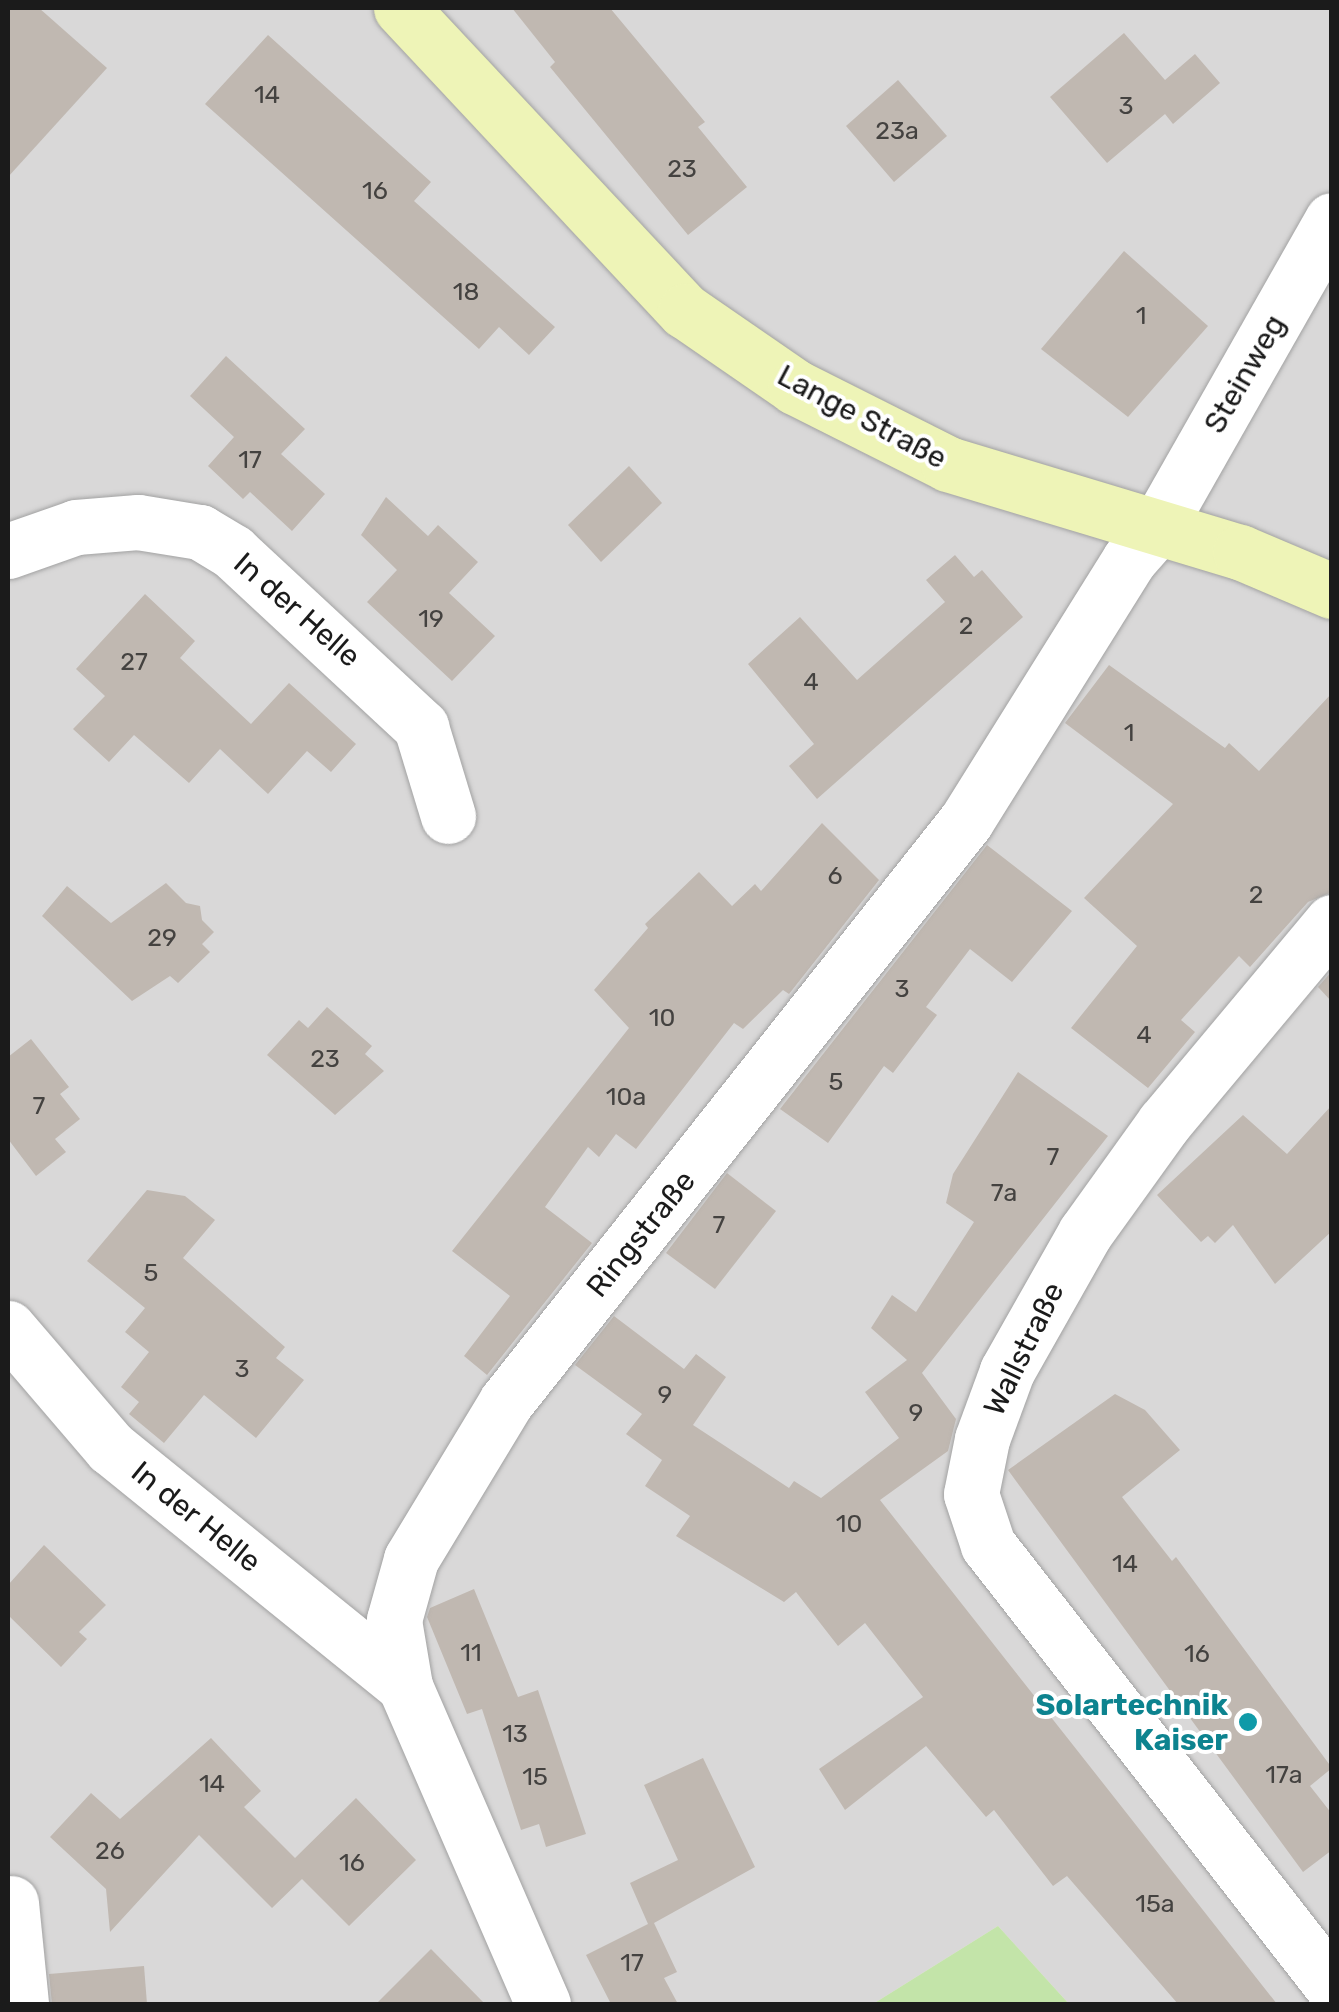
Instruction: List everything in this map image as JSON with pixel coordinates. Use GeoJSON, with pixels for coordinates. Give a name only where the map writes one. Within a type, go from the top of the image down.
{"type":"FeatureCollection","features":[{"type":"Feature","properties":{"kind":"main road","name":"Lange Straße"},"geometry":{"type":"LineString","coordinates":[[401,8],[685,311],[795,388],[948,464],[1240,552],[1332,591]]}},
{"type":"Feature","properties":{"kind":"street","name":"Steinweg"},"geometry":{"type":"LineString","coordinates":[[1157,528],[1332,220]]}},
{"type":"Feature","properties":{"kind":"street","name":"In der Helle"},"geometry":{"type":"LineString","coordinates":[[8,551],[76,526],[138,522],[200,532],[234,552],[420,727],[448,816]]}},
{"type":"Feature","properties":{"kind":"street","name":"Ringstraße"},"geometry":{"type":"LineString","coordinates":[[543,2004],[405,1686],[394,1620],[411,1559],[506,1402],[966,821],[1130,560],[1157,528]]}},
{"type":"Feature","properties":{"kind":"street","name":"Wallstraße"},"geometry":{"type":"LineString","coordinates":[[1332,922],[1164,1123],[1085,1233],[1007,1371],[982,1439],[971,1494],[988,1545],[1332,1986]]}},
{"type":"Feature","properties":{"kind":"street","name":"In der Helle"},"geometry":{"type":"LineString","coordinates":[[8,1328],[111,1448],[405,1686]]}},
{"type":"Feature","properties":{"kind":"street"},"geometry":{"type":"LineString","coordinates":[[11,1903],[21,2004]]}},
{"type":"Feature","properties":{"kind":"shaded area"},"geometry":{"type":"Polygon","coordinates":[[[8,8],[1331,8],[1331,2004],[1069,2004],[998,1926],[873,2004],[8,2004],[8,8]]]}},
{"type":"Feature","properties":{"kind":"green space"},"geometry":{"type":"Polygon","coordinates":[[[998,1926],[1069,2004],[873,2004],[998,1926]]]}},
{"type":"Feature","properties":{"kind":"building"},"geometry":{"type":"Polygon","coordinates":[[[8,8],[39,8],[107,68],[8,177],[8,8]]]}},
{"type":"Feature","properties":{"kind":"building"},"geometry":{"type":"Polygon","coordinates":[[[512,8],[610,8],[705,122],[698,127],[747,187],[688,235],[550,67],[555,62],[512,8]]]}},
{"type":"Feature","properties":{"kind":"building"},"geometry":{"type":"Polygon","coordinates":[[[1124,33],[1165,80],[1195,54],[1220,83],[1173,124],[1165,114],[1107,163],[1050,97],[1124,33]]]}},
{"type":"Feature","properties":{"kind":"building"},"geometry":{"type":"Polygon","coordinates":[[[268,35],[431,182],[414,201],[555,327],[529,355],[499,327],[479,349],[205,104],[268,35]]]}},
{"type":"Feature","properties":{"kind":"building"},"geometry":{"type":"Polygon","coordinates":[[[898,80],[947,136],[894,182],[846,126],[898,80]]]}},
{"type":"Feature","properties":{"kind":"building"},"geometry":{"type":"Polygon","coordinates":[[[1124,251],[1208,326],[1128,417],[1041,349],[1124,251]]]}},
{"type":"Feature","properties":{"kind":"building"},"geometry":{"type":"Polygon","coordinates":[[[226,356],[305,429],[281,454],[325,494],[292,531],[250,492],[243,499],[208,466],[234,437],[190,396],[226,356]]]}},
{"type":"Feature","properties":{"kind":"building"},"geometry":{"type":"Polygon","coordinates":[[[629,466],[662,503],[601,562],[568,525],[629,466]]]}},
{"type":"Feature","properties":{"kind":"building"},"geometry":{"type":"Polygon","coordinates":[[[386,497],[428,536],[438,525],[478,562],[449,593],[495,636],[452,681],[367,602],[397,570],[361,535],[386,497]]]}},
{"type":"Feature","properties":{"kind":"building"},"geometry":{"type":"Polygon","coordinates":[[[955,555],[974,577],[982,570],[1023,617],[817,799],[789,766],[814,744],[748,664],[800,617],[857,680],[945,602],[926,580],[955,555]]]}},
{"type":"Feature","properties":{"kind":"building"},"geometry":{"type":"Polygon","coordinates":[[[145,594],[195,641],[180,658],[251,724],[289,683],[356,744],[331,772],[307,751],[268,794],[220,749],[189,783],[134,735],[109,762],[73,729],[105,696],[76,669],[145,594]]]}},
{"type":"Feature","properties":{"kind":"building"},"geometry":{"type":"Polygon","coordinates":[[[1109,665],[1225,748],[1229,743],[1259,771],[1332,693],[1332,892],[1308,902],[1250,967],[1239,956],[1181,1020],[1195,1032],[1148,1088],[1071,1028],[1137,946],[1084,898],[1173,804],[1065,723],[1109,665]]]}},
{"type":"Feature","properties":{"kind":"building"},"geometry":{"type":"Polygon","coordinates":[[[822,823],[879,880],[789,994],[783,990],[743,1029],[734,1023],[636,1149],[616,1134],[599,1157],[588,1147],[545,1207],[592,1243],[487,1375],[464,1356],[510,1296],[452,1251],[629,1028],[594,990],[648,928],[645,924],[699,872],[732,906],[755,884],[761,891],[822,823]]]}},
{"type":"Feature","properties":{"kind":"building"},"geometry":{"type":"Polygon","coordinates":[[[987,845],[1072,911],[1012,982],[970,949],[926,1007],[937,1015],[893,1073],[884,1066],[828,1143],[780,1109],[987,845]]]}},
{"type":"Feature","properties":{"kind":"building"},"geometry":{"type":"Polygon","coordinates":[[[166,883],[186,903],[200,906],[202,920],[214,932],[202,944],[210,952],[178,983],[170,976],[132,1001],[42,916],[67,886],[111,923],[166,883]]]}},
{"type":"Feature","properties":{"kind":"building"},"geometry":{"type":"Polygon","coordinates":[[[1332,971],[1332,1002],[1318,987],[1332,971]]]}},
{"type":"Feature","properties":{"kind":"building"},"geometry":{"type":"Polygon","coordinates":[[[327,1007],[372,1046],[365,1054],[384,1071],[335,1115],[267,1055],[299,1020],[308,1028],[327,1007]]]}},
{"type":"Feature","properties":{"kind":"building"},"geometry":{"type":"Polygon","coordinates":[[[31,1039],[69,1087],[60,1094],[80,1119],[55,1139],[66,1152],[36,1176],[8,1139],[8,1057],[31,1039]]]}},
{"type":"Feature","properties":{"kind":"building"},"geometry":{"type":"Polygon","coordinates":[[[1018,1072],[1108,1136],[922,1373],[956,1419],[948,1451],[880,1500],[1277,2004],[1178,2004],[1067,1876],[1053,1886],[994,1810],[986,1817],[926,1746],[845,1810],[819,1769],[923,1697],[865,1623],[838,1646],[796,1592],[784,1602],[676,1536],[690,1516],[645,1486],[662,1460],[626,1434],[642,1414],[575,1365],[614,1316],[684,1369],[696,1354],[726,1377],[693,1425],[789,1488],[794,1481],[821,1498],[899,1438],[865,1392],[907,1360],[871,1328],[892,1295],[916,1312],[974,1222],[946,1203],[953,1174],[1018,1072]]]}},
{"type":"Feature","properties":{"kind":"building"},"geometry":{"type":"Polygon","coordinates":[[[1332,1105],[1332,1231],[1275,1284],[1233,1225],[1215,1243],[1208,1236],[1201,1242],[1157,1195],[1243,1115],[1287,1154],[1332,1105]]]}},
{"type":"Feature","properties":{"kind":"building"},"geometry":{"type":"Polygon","coordinates":[[[727,1173],[776,1211],[715,1289],[666,1253],[727,1173]]]}},
{"type":"Feature","properties":{"kind":"building"},"geometry":{"type":"Polygon","coordinates":[[[147,1190],[185,1196],[215,1220],[183,1258],[285,1347],[276,1358],[304,1380],[256,1438],[204,1395],[164,1443],[129,1414],[139,1402],[121,1387],[149,1352],[125,1332],[145,1308],[87,1261],[147,1190]]]}},
{"type":"Feature","properties":{"kind":"building"},"geometry":{"type":"Polygon","coordinates":[[[1115,1394],[1145,1410],[1180,1450],[1122,1497],[1172,1561],[1176,1557],[1332,1768],[1310,1786],[1332,1814],[1332,1850],[1303,1872],[1008,1470],[1115,1394]]]}},
{"type":"Feature","properties":{"kind":"building"},"geometry":{"type":"Polygon","coordinates":[[[44,1545],[106,1605],[79,1632],[87,1639],[61,1667],[8,1615],[8,1585],[44,1545]]]}},
{"type":"Feature","properties":{"kind":"building"},"geometry":{"type":"Polygon","coordinates":[[[474,1589],[518,1697],[538,1690],[586,1834],[546,1847],[539,1824],[521,1830],[482,1709],[467,1714],[427,1617],[430,1608],[474,1589]]]}},
{"type":"Feature","properties":{"kind":"building"},"geometry":{"type":"Polygon","coordinates":[[[211,1738],[261,1791],[244,1807],[295,1858],[356,1798],[416,1860],[349,1926],[302,1879],[272,1908],[199,1835],[110,1932],[106,1889],[50,1837],[91,1793],[120,1819],[211,1738]]]}},
{"type":"Feature","properties":{"kind":"building"},"geometry":{"type":"Polygon","coordinates":[[[703,1758],[755,1867],[654,1923],[677,1972],[664,1978],[678,2004],[611,2004],[586,1955],[648,1924],[630,1883],[678,1860],[644,1785],[703,1758]]]}},
{"type":"Feature","properties":{"kind":"building"},"geometry":{"type":"Polygon","coordinates":[[[431,1949],[485,2004],[376,2004],[431,1949]]]}},
{"type":"Feature","properties":{"kind":"building"},"geometry":{"type":"Polygon","coordinates":[[[144,1966],[147,2004],[52,2004],[49,1974],[144,1966]]]}},
{"type":"Feature","properties":{"kind":"place","name":"Solartechnik Kaiser"},"geometry":{"type":"Point","coordinates":[1248,1722]}}]}
